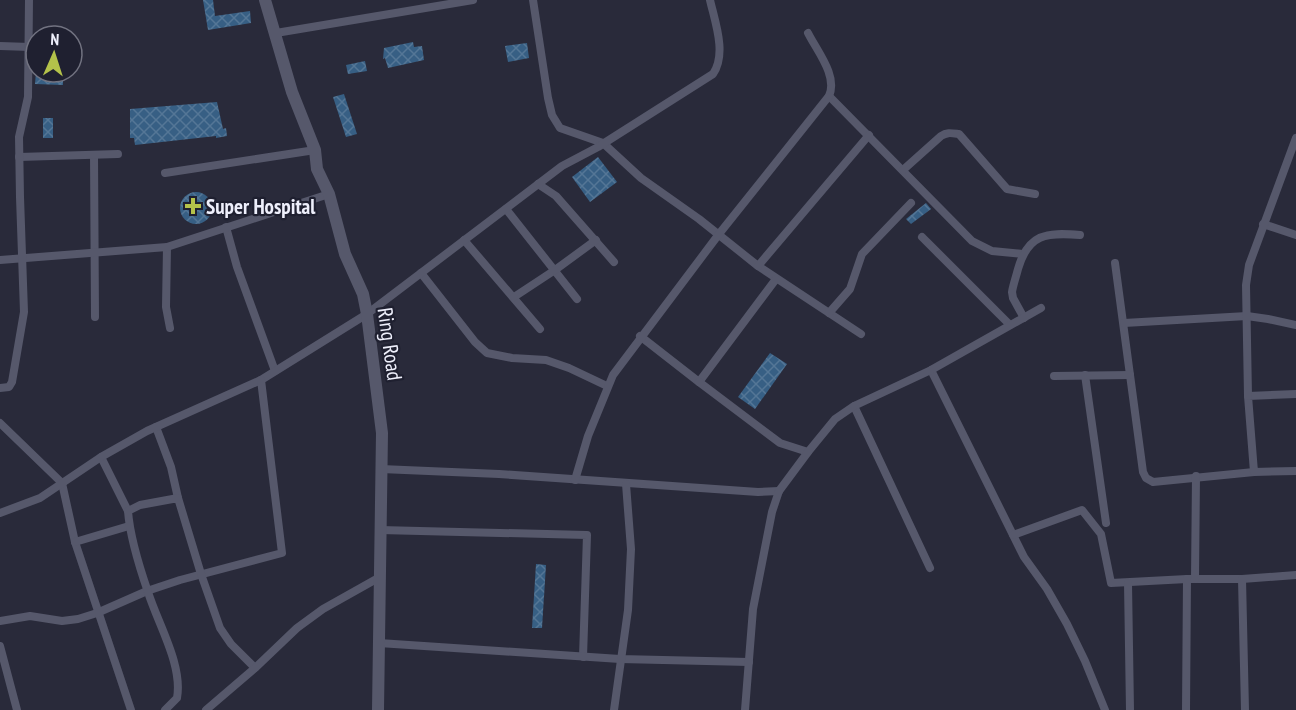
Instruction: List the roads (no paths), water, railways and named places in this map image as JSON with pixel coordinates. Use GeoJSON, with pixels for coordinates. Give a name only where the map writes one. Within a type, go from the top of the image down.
{"type":"FeatureCollection","features":[{"type":"Feature","properties":{"kind":"main road","name":"Ring Road"},"geometry":{"type":"LineString","coordinates":[[265,0],[292,92],[315,150],[317,169],[329,194],[345,254],[363,294],[367,314],[382,433],[378,710]]}},
{"type":"Feature","properties":{"kind":"street"},"geometry":{"type":"LineString","coordinates":[[29,0],[30,24]]}},
{"type":"Feature","properties":{"kind":"street"},"geometry":{"type":"LineString","coordinates":[[276,33],[473,0]]}},
{"type":"Feature","properties":{"kind":"street"},"geometry":{"type":"LineString","coordinates":[[533,0],[548,98],[555,122],[560,128],[603,143],[641,178],[719,234],[758,266],[861,334]]}},
{"type":"Feature","properties":{"kind":"street"},"geometry":{"type":"LineString","coordinates":[[0,502],[4,512],[40,498],[101,457],[156,427],[275,372],[367,314],[562,166],[713,74],[719,60],[719,49],[710,0]]}},
{"type":"Feature","properties":{"kind":"street"},"geometry":{"type":"LineString","coordinates":[[575,480],[588,436],[613,375],[640,336],[719,234],[830,96],[832,81],[807,33]]}},
{"type":"Feature","properties":{"kind":"street"},"geometry":{"type":"LineString","coordinates":[[0,46],[24,47]]}},
{"type":"Feature","properties":{"kind":"street"},"geometry":{"type":"LineString","coordinates":[[0,388],[9,387],[12,382],[24,312],[19,137],[29,84]]}},
{"type":"Feature","properties":{"kind":"street"},"geometry":{"type":"LineString","coordinates":[[830,96],[972,241],[992,251],[1023,254]]}},
{"type":"Feature","properties":{"kind":"street"},"geometry":{"type":"LineString","coordinates":[[903,170],[947,132],[959,134],[1007,189],[1035,194]]}},
{"type":"Feature","properties":{"kind":"street"},"geometry":{"type":"LineString","coordinates":[[758,266],[869,135]]}},
{"type":"Feature","properties":{"kind":"street"},"geometry":{"type":"LineString","coordinates":[[1254,472],[1248,396],[1247,274],[1263,224],[1296,138]]}},
{"type":"Feature","properties":{"kind":"street"},"geometry":{"type":"LineString","coordinates":[[165,173],[315,150]]}},
{"type":"Feature","properties":{"kind":"street"},"geometry":{"type":"LineString","coordinates":[[20,157],[118,154]]}},
{"type":"Feature","properties":{"kind":"street"},"geometry":{"type":"LineString","coordinates":[[94,155],[96,251],[94,317]]}},
{"type":"Feature","properties":{"kind":"street"},"geometry":{"type":"LineString","coordinates":[[538,184],[556,196],[614,262]]}},
{"type":"Feature","properties":{"kind":"street"},"geometry":{"type":"LineString","coordinates":[[0,260],[167,247],[329,194]]}},
{"type":"Feature","properties":{"kind":"street"},"geometry":{"type":"LineString","coordinates":[[829,313],[850,289],[862,254],[910,203]]}},
{"type":"Feature","properties":{"kind":"street"},"geometry":{"type":"LineString","coordinates":[[506,209],[577,299]]}},
{"type":"Feature","properties":{"kind":"street"},"geometry":{"type":"LineString","coordinates":[[1263,224],[1296,235]]}},
{"type":"Feature","properties":{"kind":"street"},"geometry":{"type":"LineString","coordinates":[[226,227],[239,274],[275,372]]}},
{"type":"Feature","properties":{"kind":"street"},"geometry":{"type":"LineString","coordinates":[[1024,318],[1012,292],[1023,254],[1036,239],[1046,235],[1080,235]]}},
{"type":"Feature","properties":{"kind":"street"},"geometry":{"type":"LineString","coordinates":[[922,237],[1010,326]]}},
{"type":"Feature","properties":{"kind":"street"},"geometry":{"type":"LineString","coordinates":[[464,240],[540,330]]}},
{"type":"Feature","properties":{"kind":"street"},"geometry":{"type":"LineString","coordinates":[[514,297],[596,240]]}},
{"type":"Feature","properties":{"kind":"street"},"geometry":{"type":"LineString","coordinates":[[167,247],[166,307],[170,328]]}},
{"type":"Feature","properties":{"kind":"street"},"geometry":{"type":"LineString","coordinates":[[1115,263],[1143,472],[1146,478],[1159,482],[1196,476],[1296,471]]}},
{"type":"Feature","properties":{"kind":"street"},"geometry":{"type":"LineString","coordinates":[[421,273],[475,342],[487,352],[512,358],[557,363],[607,387]]}},
{"type":"Feature","properties":{"kind":"street"},"geometry":{"type":"LineString","coordinates":[[699,382],[776,279]]}},
{"type":"Feature","properties":{"kind":"street"},"geometry":{"type":"LineString","coordinates":[[745,710],[754,599],[767,530],[780,491],[808,452],[835,419],[854,406],[931,370],[1041,308]]}},
{"type":"Feature","properties":{"kind":"street"},"geometry":{"type":"LineString","coordinates":[[1124,323],[1247,316],[1296,325]]}},
{"type":"Feature","properties":{"kind":"street"},"geometry":{"type":"LineString","coordinates":[[640,336],[780,443],[808,452]]}},
{"type":"Feature","properties":{"kind":"street"},"geometry":{"type":"LineString","coordinates":[[931,370],[1024,557],[1066,624],[1085,661],[1105,710]]}},
{"type":"Feature","properties":{"kind":"street"},"geometry":{"type":"LineString","coordinates":[[1085,375],[1106,523]]}},
{"type":"Feature","properties":{"kind":"street"},"geometry":{"type":"LineString","coordinates":[[1054,376],[1130,375]]}},
{"type":"Feature","properties":{"kind":"street"},"geometry":{"type":"LineString","coordinates":[[0,621],[30,616],[62,621],[97,613],[147,591],[282,553],[261,380]]}},
{"type":"Feature","properties":{"kind":"street"},"geometry":{"type":"LineString","coordinates":[[1248,396],[1296,394]]}},
{"type":"Feature","properties":{"kind":"street"},"geometry":{"type":"LineString","coordinates":[[854,406],[930,568]]}},
{"type":"Feature","properties":{"kind":"street"},"geometry":{"type":"LineString","coordinates":[[0,423],[62,483],[75,542],[131,710]]}},
{"type":"Feature","properties":{"kind":"street"},"geometry":{"type":"LineString","coordinates":[[156,427],[171,467],[201,574],[220,628],[231,644],[255,668]]}},
{"type":"Feature","properties":{"kind":"street"},"geometry":{"type":"LineString","coordinates":[[101,457],[128,511],[129,526],[147,591],[178,674],[177,698],[165,710]]}},
{"type":"Feature","properties":{"kind":"street"},"geometry":{"type":"LineString","coordinates":[[381,469],[758,492],[780,491]]}},
{"type":"Feature","properties":{"kind":"street"},"geometry":{"type":"LineString","coordinates":[[1186,710],[1196,476]]}},
{"type":"Feature","properties":{"kind":"street"},"geometry":{"type":"LineString","coordinates":[[614,710],[628,610],[630,559],[626,484]]}},
{"type":"Feature","properties":{"kind":"street"},"geometry":{"type":"LineString","coordinates":[[128,511],[140,505],[178,498]]}},
{"type":"Feature","properties":{"kind":"street"},"geometry":{"type":"LineString","coordinates":[[1013,535],[1082,510],[1101,534],[1111,583],[1296,575]]}},
{"type":"Feature","properties":{"kind":"street"},"geometry":{"type":"LineString","coordinates":[[75,542],[129,526]]}},
{"type":"Feature","properties":{"kind":"street"},"geometry":{"type":"LineString","coordinates":[[380,530],[587,535],[583,657]]}},
{"type":"Feature","properties":{"kind":"street"},"geometry":{"type":"LineString","coordinates":[[206,710],[297,628],[323,609],[380,577]]}},
{"type":"Feature","properties":{"kind":"street"},"geometry":{"type":"LineString","coordinates":[[1242,579],[1245,710]]}},
{"type":"Feature","properties":{"kind":"street"},"geometry":{"type":"LineString","coordinates":[[1128,583],[1130,710]]}},
{"type":"Feature","properties":{"kind":"street"},"geometry":{"type":"LineString","coordinates":[[379,643],[620,659],[749,662]]}},
{"type":"Feature","properties":{"kind":"street"},"geometry":{"type":"LineString","coordinates":[[0,646],[16,710]]}},
{"type":"Feature","properties":{"kind":"place","name":"Super Hospital"},"geometry":{"type":"Point","coordinates":[193,206]}}]}
